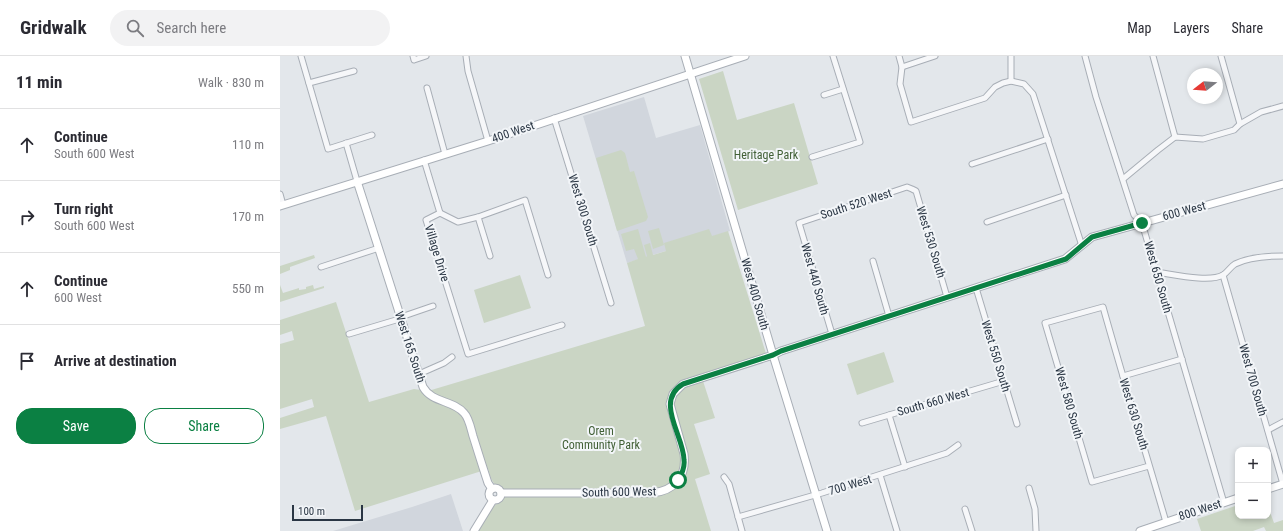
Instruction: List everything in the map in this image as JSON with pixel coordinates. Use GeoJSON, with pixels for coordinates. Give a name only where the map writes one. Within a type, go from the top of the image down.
{"type":"FeatureCollection","features":[{"type":"Feature","properties":{"kind":"street"},"geometry":{"type":"LineString","coordinates":[[301,56],[328,148],[372,135]]}},
{"type":"Feature","properties":{"kind":"street"},"geometry":{"type":"LineString","coordinates":[[413,58],[426,56]]}},
{"type":"Feature","properties":{"kind":"street"},"geometry":{"type":"LineString","coordinates":[[466,56],[468,71],[488,141]]}},
{"type":"Feature","properties":{"kind":"street","name":"West 400 South"},"geometry":{"type":"LineString","coordinates":[[685,56],[773,355],[827,531]]}},
{"type":"Feature","properties":{"kind":"street","name":"400 West"},"geometry":{"type":"LineString","coordinates":[[282,206],[357,181],[488,141],[745,56]]}},
{"type":"Feature","properties":{"kind":"street"},"geometry":{"type":"LineString","coordinates":[[812,157],[860,142],[833,56]]}},
{"type":"Feature","properties":{"kind":"street"},"geometry":{"type":"LineString","coordinates":[[898,56],[902,67],[900,84],[911,122],[985,98],[995,87],[1003,83],[1011,81],[1024,84],[1033,94],[1082,246]]}},
{"type":"Feature","properties":{"kind":"street"},"geometry":{"type":"LineString","coordinates":[[902,67],[935,56]]}},
{"type":"Feature","properties":{"kind":"street"},"geometry":{"type":"LineString","coordinates":[[1011,56],[1011,81]]}},
{"type":"Feature","properties":{"kind":"street","name":"West 650 South"},"geometry":{"type":"LineString","coordinates":[[1085,56],[1096,97],[1134,215],[1142,223],[1224,502]]}},
{"type":"Feature","properties":{"kind":"street"},"geometry":{"type":"LineString","coordinates":[[1153,56],[1175,137]]}},
{"type":"Feature","properties":{"kind":"street"},"geometry":{"type":"LineString","coordinates":[[1221,56],[1240,124]]}},
{"type":"Feature","properties":{"kind":"street"},"geometry":{"type":"LineString","coordinates":[[309,83],[354,70]]}},
{"type":"Feature","properties":{"kind":"street"},"geometry":{"type":"LineString","coordinates":[[427,88],[445,154]]}},
{"type":"Feature","properties":{"kind":"street"},"geometry":{"type":"LineString","coordinates":[[824,95],[843,89]]}},
{"type":"Feature","properties":{"kind":"street"},"geometry":{"type":"LineString","coordinates":[[1123,179],[1175,137],[1203,139],[1234,130],[1240,124],[1261,112],[1283,106]]}},
{"type":"Feature","properties":{"kind":"street","name":"West 300 South"},"geometry":{"type":"LineString","coordinates":[[554,118],[611,303]]}},
{"type":"Feature","properties":{"kind":"street"},"geometry":{"type":"LineString","coordinates":[[972,164],[1048,139]]}},
{"type":"Feature","properties":{"kind":"street"},"geometry":{"type":"LineString","coordinates":[[346,143],[357,181]]}},
{"type":"Feature","properties":{"kind":"street","name":"Village Drive"},"geometry":{"type":"LineString","coordinates":[[424,160],[440,213],[426,220],[468,354],[562,325]]}},
{"type":"Feature","properties":{"kind":"street","name":"West 165 South"},"geometry":{"type":"LineString","coordinates":[[357,181],[426,393],[457,407],[464,412],[470,426],[488,483],[492,489],[489,495],[493,500]]}},
{"type":"Feature","properties":{"kind":"street","name":"600 West"},"geometry":{"type":"LineString","coordinates":[[773,355],[832,334],[1066,259],[1092,237],[1283,184]]}},
{"type":"Feature","properties":{"kind":"street","name":"South 520 West"},"geometry":{"type":"LineString","coordinates":[[799,223],[907,187],[912,188]]}},
{"type":"Feature","properties":{"kind":"street","name":"West 530 South"},"geometry":{"type":"LineString","coordinates":[[912,188],[916,191],[948,297]]}},
{"type":"Feature","properties":{"kind":"street"},"geometry":{"type":"LineString","coordinates":[[280,194],[282,206]]}},
{"type":"Feature","properties":{"kind":"street"},"geometry":{"type":"LineString","coordinates":[[987,222],[1066,196]]}},
{"type":"Feature","properties":{"kind":"street"},"geometry":{"type":"LineString","coordinates":[[440,213],[458,222],[478,217],[525,200],[548,275]]}},
{"type":"Feature","properties":{"kind":"street"},"geometry":{"type":"LineString","coordinates":[[478,217],[490,256]]}},
{"type":"Feature","properties":{"kind":"street","name":"West 440 South"},"geometry":{"type":"LineString","coordinates":[[799,223],[832,334]]}},
{"type":"Feature","properties":{"kind":"street"},"geometry":{"type":"LineString","coordinates":[[321,267],[379,248]]}},
{"type":"Feature","properties":{"kind":"street"},"geometry":{"type":"LineString","coordinates":[[1156,272],[1196,278],[1223,275],[1234,265],[1245,260],[1268,256],[1283,256]]}},
{"type":"Feature","properties":{"kind":"street"},"geometry":{"type":"LineString","coordinates":[[873,261],[889,316]]}},
{"type":"Feature","properties":{"kind":"street","name":"West 700 South"},"geometry":{"type":"LineString","coordinates":[[1223,275],[1283,484]]}},
{"type":"Feature","properties":{"kind":"street","name":"West 550 South"},"geometry":{"type":"LineString","coordinates":[[976,288],[1017,424]]}},
{"type":"Feature","properties":{"kind":"street"},"geometry":{"type":"LineString","coordinates":[[349,334],[396,320],[433,306]]}},
{"type":"Feature","properties":{"kind":"street","name":"West 580 South"},"geometry":{"type":"LineString","coordinates":[[1103,306],[1045,323],[1092,482],[1150,466]]}},
{"type":"Feature","properties":{"kind":"street","name":"West 630 South"},"geometry":{"type":"LineString","coordinates":[[1103,306],[1166,522]]}},
{"type":"Feature","properties":{"kind":"street","name":"South 600 West"},"geometry":{"type":"LineString","coordinates":[[501,493],[652,494],[668,489],[678,480],[683,471],[684,465],[684,454],[670,408],[671,397],[675,390],[683,384],[773,355]]}},
{"type":"Feature","properties":{"kind":"street"},"geometry":{"type":"LineString","coordinates":[[419,374],[444,363],[452,357]]}},
{"type":"Feature","properties":{"kind":"street"},"geometry":{"type":"LineString","coordinates":[[1123,376],[1182,359]]}},
{"type":"Feature","properties":{"kind":"street","name":"South 660 West"},"geometry":{"type":"LineString","coordinates":[[862,423],[1004,381]]}},
{"type":"Feature","properties":{"kind":"street"},"geometry":{"type":"LineString","coordinates":[[889,415],[906,467]]}},
{"type":"Feature","properties":{"kind":"street"},"geometry":{"type":"LineString","coordinates":[[1268,430],[1283,422]]}},
{"type":"Feature","properties":{"kind":"street","name":"700 West"},"geometry":{"type":"LineString","coordinates":[[738,517],[906,467],[947,453],[958,445]]}},
{"type":"Feature","properties":{"kind":"street"},"geometry":{"type":"LineString","coordinates":[[880,475],[897,531]]}},
{"type":"Feature","properties":{"kind":"street"},"geometry":{"type":"LineString","coordinates":[[724,477],[728,484],[742,531]]}},
{"type":"Feature","properties":{"kind":"street"},"geometry":{"type":"LineString","coordinates":[[1271,488],[1283,484]]}},
{"type":"Feature","properties":{"kind":"street"},"geometry":{"type":"LineString","coordinates":[[1029,488],[1035,509],[1036,531]]}},
{"type":"Feature","properties":{"kind":"street"},"geometry":{"type":"LineString","coordinates":[[474,531],[493,500],[500,498],[501,493],[497,489],[492,489]]}},
{"type":"Feature","properties":{"kind":"street","name":"800 West"},"geometry":{"type":"LineString","coordinates":[[1140,531],[1235,499]]}},
{"type":"Feature","properties":{"kind":"street"},"geometry":{"type":"LineString","coordinates":[[965,509],[972,531]]}},
{"type":"Feature","properties":{"kind":"shaded area"},"geometry":{"type":"Polygon","coordinates":[[[644,97],[656,138],[700,125],[730,231],[627,263],[583,116],[644,97]]]}},
{"type":"Feature","properties":{"kind":"shaded area"},"geometry":{"type":"Polygon","coordinates":[[[451,494],[463,531],[333,531],[412,507],[451,494]]]}},
{"type":"Feature","properties":{"kind":"green space","name":"Heritage Park"},"geometry":{"type":"Polygon","coordinates":[[[723,71],[737,120],[794,103],[818,184],[738,210],[699,79],[723,71]]]}},
{"type":"Feature","properties":{"kind":"green space"},"geometry":{"type":"Polygon","coordinates":[[[621,150],[625,153],[630,172],[634,171],[648,217],[646,221],[617,231],[596,158],[621,150]]]}},
{"type":"Feature","properties":{"kind":"green space"},"geometry":{"type":"Polygon","coordinates":[[[659,228],[664,245],[653,249],[648,231],[659,228]]]}},
{"type":"Feature","properties":{"kind":"green space","name":"Orem Community Park"},"geometry":{"type":"Polygon","coordinates":[[[638,229],[646,257],[644,245],[650,243],[653,255],[666,251],[664,243],[709,229],[712,236],[728,231],[768,360],[703,381],[715,418],[694,424],[710,474],[695,479],[711,531],[478,531],[492,508],[502,499],[503,490],[493,482],[488,469],[355,511],[326,416],[280,429],[280,418],[314,407],[312,399],[280,409],[280,344],[294,340],[292,331],[280,335],[280,320],[336,302],[369,402],[414,389],[428,391],[645,326],[627,263],[638,259],[634,249],[626,251],[621,234],[638,229]]]}},
{"type":"Feature","properties":{"kind":"green space"},"geometry":{"type":"Polygon","coordinates":[[[314,255],[315,258],[290,267],[290,270],[280,274],[280,266],[314,255]]]}},
{"type":"Feature","properties":{"kind":"green space"},"geometry":{"type":"Polygon","coordinates":[[[520,275],[531,308],[484,323],[474,290],[520,275]]]}},
{"type":"Feature","properties":{"kind":"green space"},"geometry":{"type":"Polygon","coordinates":[[[280,285],[283,293],[299,288],[299,290],[306,289],[306,287],[313,285],[314,289],[324,286],[324,288],[280,302],[280,285]]]}},
{"type":"Feature","properties":{"kind":"green space"},"geometry":{"type":"Polygon","coordinates":[[[884,352],[894,382],[857,395],[847,364],[884,352]]]}},
{"type":"Feature","properties":{"kind":"green space"},"geometry":{"type":"Polygon","coordinates":[[[1235,506],[1235,519],[1271,519],[1271,514],[1274,523],[1283,520],[1283,531],[1266,531],[1264,527],[1253,531],[1201,531],[1197,519],[1235,506]]]}},
{"type":"Feature","properties":{"kind":"route"},"geometry":{"type":"LineString","coordinates":[[678,480],[683,471],[684,454],[670,404],[671,397],[675,390],[683,384],[1066,259],[1092,237],[1142,223]]}}]}
